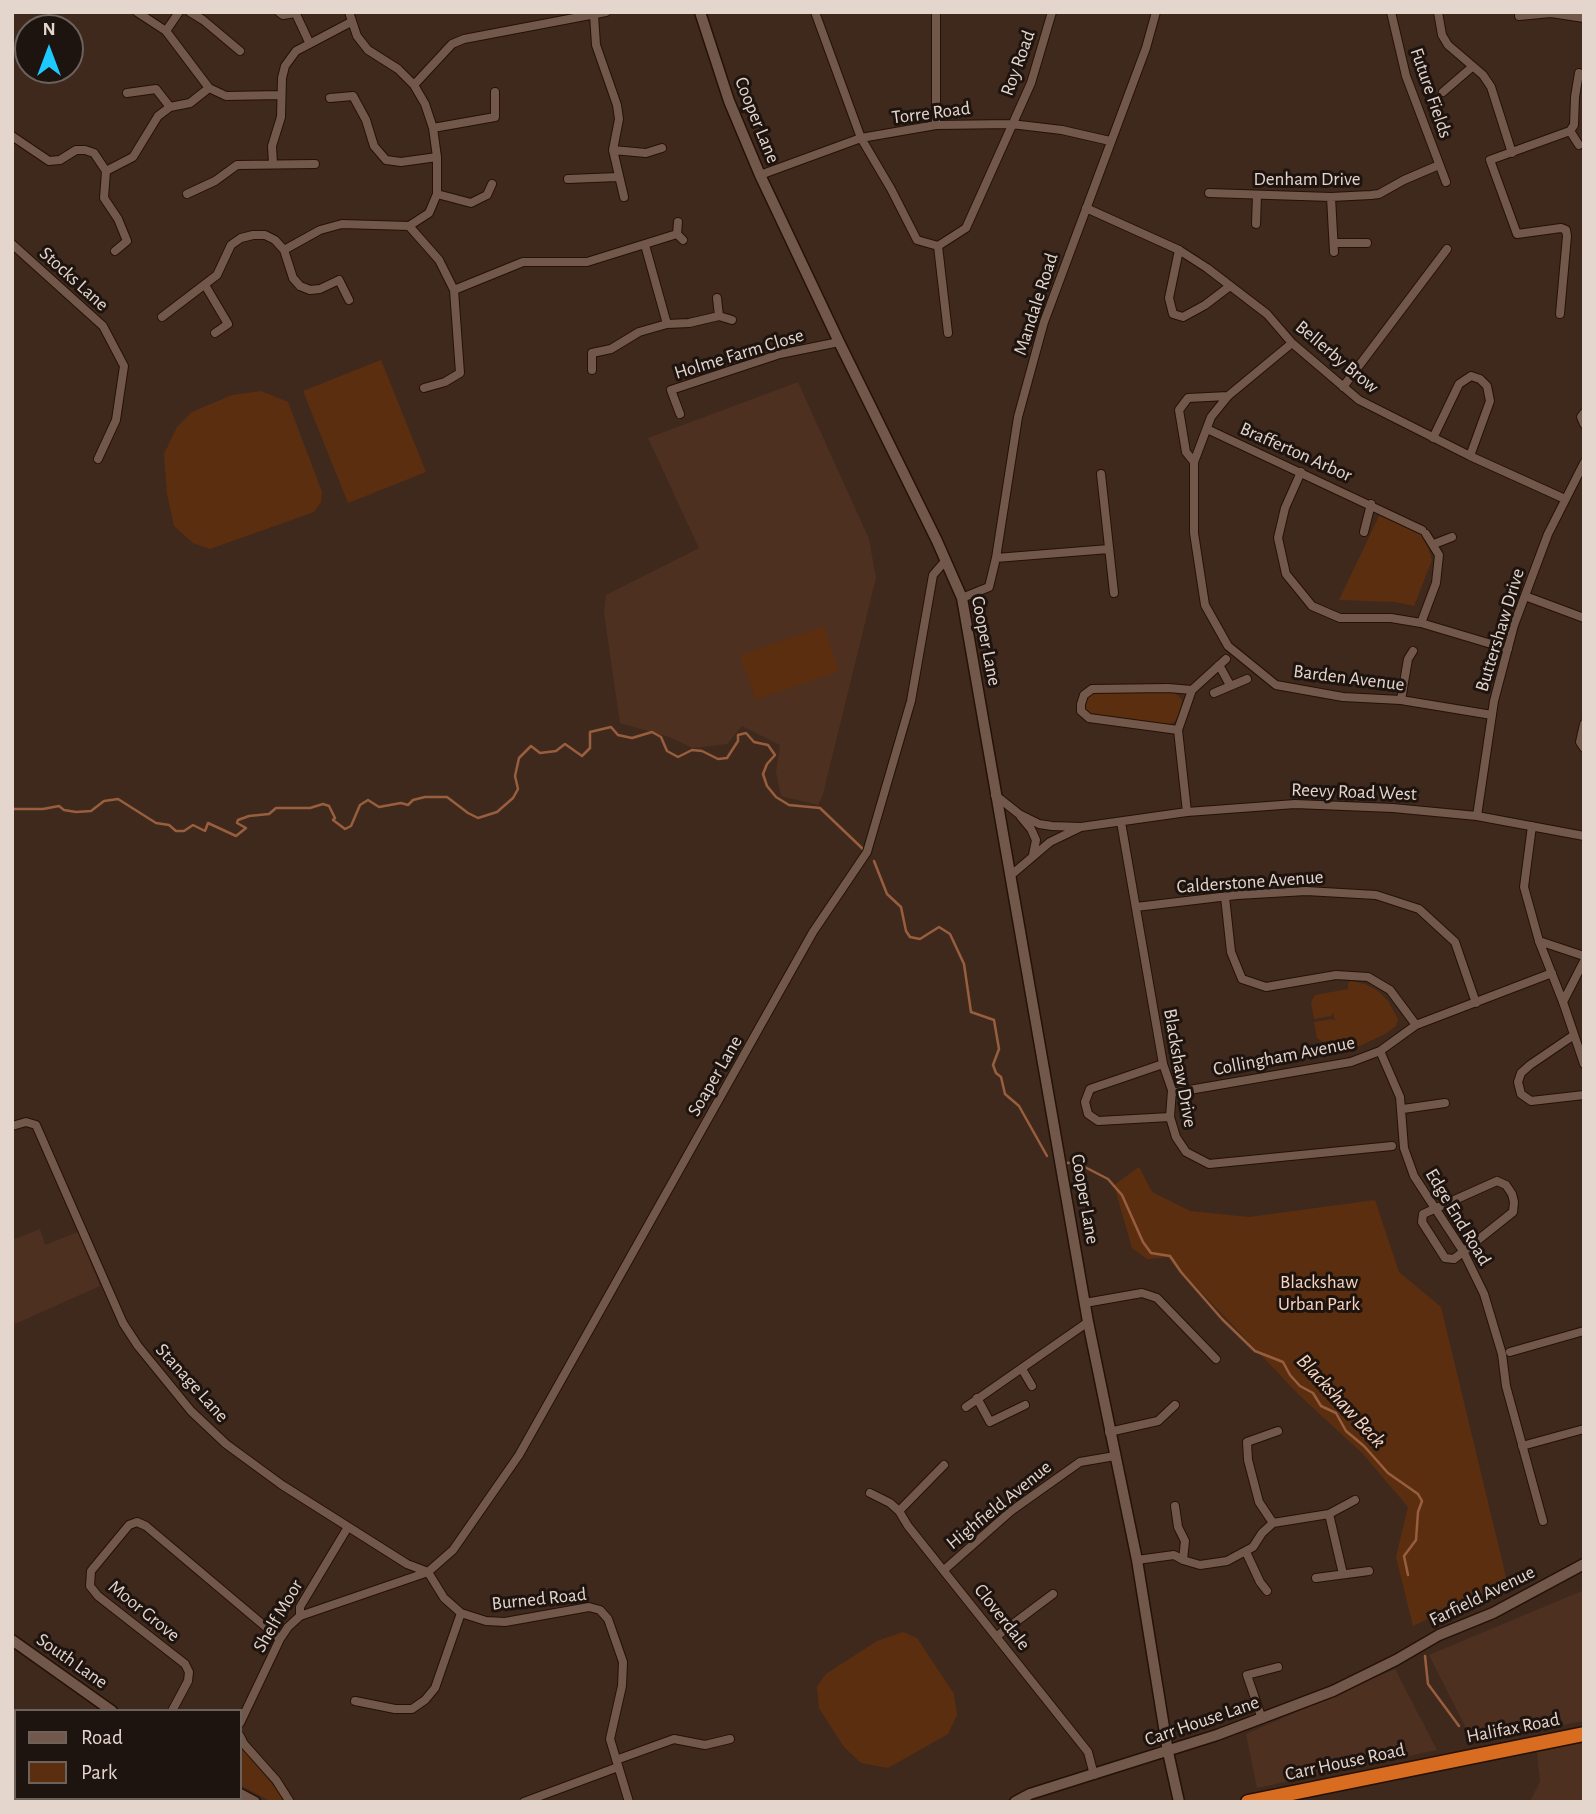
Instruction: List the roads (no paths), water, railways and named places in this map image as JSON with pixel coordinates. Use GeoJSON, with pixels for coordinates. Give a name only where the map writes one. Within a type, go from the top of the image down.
{"type":"FeatureCollection","features":[{"type":"Feature","properties":{"kind":"highway","name":"Halifax Road"},"geometry":{"type":"LineString","coordinates":[[1450,1760],[1584,1734]]}},
{"type":"Feature","properties":{"kind":"highway","name":"Carr House Road"},"geometry":{"type":"LineString","coordinates":[[1248,1802],[1450,1760]]}},
{"type":"Feature","properties":{"kind":"main road","name":"Cooper Lane"},"geometry":{"type":"LineString","coordinates":[[700,12],[729,101],[760,174],[962,598],[1088,1322],[1137,1560],[1168,1752],[1179,1802]]}},
{"type":"Feature","properties":{"kind":"main road","name":"Farfield Avenue"},"geometry":{"type":"LineString","coordinates":[[1396,1660],[1439,1634],[1493,1613],[1584,1564]]}},
{"type":"Feature","properties":{"kind":"main road","name":"South Lane"},"geometry":{"type":"LineString","coordinates":[[12,1640],[108,1709]]}},
{"type":"Feature","properties":{"kind":"main road","name":"Carr House Lane"},"geometry":{"type":"LineString","coordinates":[[1015,1802],[1030,1794],[1168,1752],[1262,1719],[1333,1691],[1396,1660]]}},
{"type":"Feature","properties":{"kind":"street"},"geometry":{"type":"LineString","coordinates":[[137,12],[166,31],[209,88],[226,96],[281,95]]}},
{"type":"Feature","properties":{"kind":"street"},"geometry":{"type":"LineString","coordinates":[[166,31],[179,12]]}},
{"type":"Feature","properties":{"kind":"street"},"geometry":{"type":"LineString","coordinates":[[190,12],[240,51]]}},
{"type":"Feature","properties":{"kind":"street"},"geometry":{"type":"LineString","coordinates":[[279,12],[283,15],[295,13],[309,42]]}},
{"type":"Feature","properties":{"kind":"street"},"geometry":{"type":"LineString","coordinates":[[284,250],[320,230],[342,224],[409,226],[429,213],[437,194],[437,157],[433,128],[425,104],[414,85],[398,69],[368,50],[348,12]]}},
{"type":"Feature","properties":{"kind":"street"},"geometry":{"type":"LineString","coordinates":[[414,85],[452,44],[464,39],[606,12]]}},
{"type":"Feature","properties":{"kind":"street"},"geometry":{"type":"LineString","coordinates":[[815,12],[861,138],[917,240],[939,246],[948,333]]}},
{"type":"Feature","properties":{"kind":"street"},"geometry":{"type":"LineString","coordinates":[[936,12],[936,125]]}},
{"type":"Feature","properties":{"kind":"street","name":"Roy Road"},"geometry":{"type":"LineString","coordinates":[[939,246],[966,228],[1031,83],[1052,12]]}},
{"type":"Feature","properties":{"kind":"street","name":"Mandale Road"},"geometry":{"type":"LineString","coordinates":[[962,598],[989,587],[1018,417],[1044,322],[1146,48],[1156,12]]}},
{"type":"Feature","properties":{"kind":"street","name":"Future Fields"},"geometry":{"type":"LineString","coordinates":[[1391,12],[1406,76],[1446,182]]}},
{"type":"Feature","properties":{"kind":"street"},"geometry":{"type":"LineString","coordinates":[[1438,12],[1442,36],[1448,46],[1491,87],[1512,153]]}},
{"type":"Feature","properties":{"kind":"street"},"geometry":{"type":"LineString","coordinates":[[1518,17],[1551,13],[1584,18]]}},
{"type":"Feature","properties":{"kind":"street"},"geometry":{"type":"LineString","coordinates":[[594,15],[596,45],[617,105],[619,119],[613,150],[624,197]]}},
{"type":"Feature","properties":{"kind":"street"},"geometry":{"type":"LineString","coordinates":[[273,164],[272,146],[281,117],[285,65],[296,51],[309,42],[351,22]]}},
{"type":"Feature","properties":{"kind":"street"},"geometry":{"type":"LineString","coordinates":[[1560,314],[1566,230],[1561,228],[1517,234],[1490,160],[1570,131],[1574,125],[1575,96],[1582,74],[1572,64]]}},
{"type":"Feature","properties":{"kind":"street"},"geometry":{"type":"LineString","coordinates":[[1443,92],[1472,67]]}},
{"type":"Feature","properties":{"kind":"street"},"geometry":{"type":"LineString","coordinates":[[106,171],[133,157],[158,116],[170,107],[190,103],[209,88]]}},
{"type":"Feature","properties":{"kind":"street"},"geometry":{"type":"LineString","coordinates":[[127,93],[156,89],[170,107]]}},
{"type":"Feature","properties":{"kind":"street"},"geometry":{"type":"LineString","coordinates":[[495,92],[495,117]]}},
{"type":"Feature","properties":{"kind":"street"},"geometry":{"type":"LineString","coordinates":[[330,98],[353,96],[366,120],[374,146],[386,160],[401,162],[437,157]]}},
{"type":"Feature","properties":{"kind":"street"},"geometry":{"type":"LineString","coordinates":[[433,128],[495,117],[504,121]]}},
{"type":"Feature","properties":{"kind":"street","name":"Torre Road"},"geometry":{"type":"LineString","coordinates":[[760,174],[861,138],[936,125],[1011,124],[1062,130],[1110,141]]}},
{"type":"Feature","properties":{"kind":"street"},"geometry":{"type":"LineString","coordinates":[[1570,131],[1579,145]]}},
{"type":"Feature","properties":{"kind":"street"},"geometry":{"type":"LineString","coordinates":[[12,136],[49,161],[60,160],[76,150],[93,153],[106,171],[104,198],[131,244],[115,251]]}},
{"type":"Feature","properties":{"kind":"street"},"geometry":{"type":"LineString","coordinates":[[613,150],[646,153],[662,148]]}},
{"type":"Feature","properties":{"kind":"street"},"geometry":{"type":"LineString","coordinates":[[187,194],[215,181],[237,165],[315,164]]}},
{"type":"Feature","properties":{"kind":"street","name":"Denham Drive"},"geometry":{"type":"LineString","coordinates":[[1209,193],[1331,197],[1378,194],[1439,165]]}},
{"type":"Feature","properties":{"kind":"street"},"geometry":{"type":"LineString","coordinates":[[568,179],[618,177]]}},
{"type":"Feature","properties":{"kind":"street"},"geometry":{"type":"LineString","coordinates":[[437,194],[471,203],[487,195],[492,184]]}},
{"type":"Feature","properties":{"kind":"street"},"geometry":{"type":"LineString","coordinates":[[1256,224],[1257,195]]}},
{"type":"Feature","properties":{"kind":"street"},"geometry":{"type":"LineString","coordinates":[[1331,197],[1334,247],[1367,243]]}},
{"type":"Feature","properties":{"kind":"street","name":"Bellerby Brow"},"geometry":{"type":"LineString","coordinates":[[1086,208],[1179,250],[1267,314],[1292,343],[1359,400],[1470,457],[1565,499]]}},
{"type":"Feature","properties":{"kind":"street"},"geometry":{"type":"LineString","coordinates":[[454,290],[523,262],[587,262],[680,237],[678,222]]}},
{"type":"Feature","properties":{"kind":"street"},"geometry":{"type":"LineString","coordinates":[[409,226],[439,260],[454,290],[460,373]]}},
{"type":"Feature","properties":{"kind":"street"},"geometry":{"type":"LineString","coordinates":[[162,317],[216,275],[231,245],[253,234],[265,235],[275,240],[284,250],[293,278],[300,286],[310,290],[320,289],[339,280],[349,300]]}},
{"type":"Feature","properties":{"kind":"street","name":"Stocks Lane"},"geometry":{"type":"LineString","coordinates":[[12,244],[103,326],[124,366],[116,420],[98,459]]}},
{"type":"Feature","properties":{"kind":"street"},"geometry":{"type":"LineString","coordinates":[[645,245],[667,324]]}},
{"type":"Feature","properties":{"kind":"street"},"geometry":{"type":"LineString","coordinates":[[1343,387],[1447,249]]}},
{"type":"Feature","properties":{"kind":"street"},"geometry":{"type":"LineString","coordinates":[[1179,250],[1169,298],[1173,314],[1183,317],[1230,286]]}},
{"type":"Feature","properties":{"kind":"street"},"geometry":{"type":"LineString","coordinates":[[205,285],[228,324],[215,333]]}},
{"type":"Feature","properties":{"kind":"street"},"geometry":{"type":"LineString","coordinates":[[717,298],[719,316]]}},
{"type":"Feature","properties":{"kind":"street"},"geometry":{"type":"LineString","coordinates":[[592,370],[592,353],[611,349],[639,332],[667,324],[689,323],[719,316],[732,320]]}},
{"type":"Feature","properties":{"kind":"street","name":"Holme Farm Close"},"geometry":{"type":"LineString","coordinates":[[680,414],[671,390],[780,354],[839,342]]}},
{"type":"Feature","properties":{"kind":"street","name":"Barden Avenue"},"geometry":{"type":"LineString","coordinates":[[1292,343],[1228,396],[1211,417],[1194,462],[1194,533],[1205,605],[1228,646],[1276,685],[1343,697],[1401,700],[1492,715]]}},
{"type":"Feature","properties":{"kind":"street"},"geometry":{"type":"LineString","coordinates":[[424,388],[445,382],[460,373],[470,376]]}},
{"type":"Feature","properties":{"kind":"street"},"geometry":{"type":"LineString","coordinates":[[1433,438],[1459,384],[1471,376],[1480,379],[1487,386],[1490,401],[1470,457]]}},
{"type":"Feature","properties":{"kind":"street"},"geometry":{"type":"LineString","coordinates":[[661,393],[671,390]]}},
{"type":"Feature","properties":{"kind":"street"},"geometry":{"type":"LineString","coordinates":[[1194,462],[1186,452],[1179,410],[1188,398],[1228,396]]}},
{"type":"Feature","properties":{"kind":"street"},"geometry":{"type":"LineString","coordinates":[[1584,413],[1581,417],[1584,424]]}},
{"type":"Feature","properties":{"kind":"street","name":"Brafferton Arbor"},"geometry":{"type":"LineString","coordinates":[[1207,429],[1371,504],[1424,532],[1434,544]]}},
{"type":"Feature","properties":{"kind":"street","name":"Buttershaw Drive"},"geometry":{"type":"LineString","coordinates":[[1477,816],[1492,715],[1508,649],[1548,534],[1581,474],[1584,463]]}},
{"type":"Feature","properties":{"kind":"street"},"geometry":{"type":"LineString","coordinates":[[1301,471],[1285,508],[1278,538],[1286,574],[1312,606],[1340,618],[1391,618],[1421,623],[1508,649]]}},
{"type":"Feature","properties":{"kind":"street"},"geometry":{"type":"LineString","coordinates":[[1101,474],[1114,593]]}},
{"type":"Feature","properties":{"kind":"street"},"geometry":{"type":"LineString","coordinates":[[1363,532],[1371,504]]}},
{"type":"Feature","properties":{"kind":"street"},"geometry":{"type":"LineString","coordinates":[[1421,623],[1436,583],[1439,555],[1434,544],[1452,537]]}},
{"type":"Feature","properties":{"kind":"street"},"geometry":{"type":"LineString","coordinates":[[996,558],[1109,549]]}},
{"type":"Feature","properties":{"kind":"street","name":"Soaper Lane"},"geometry":{"type":"LineString","coordinates":[[428,1572],[453,1549],[519,1455],[813,932],[867,852],[911,701],[933,575],[946,561]]}},
{"type":"Feature","properties":{"kind":"street"},"geometry":{"type":"LineString","coordinates":[[1525,596],[1584,618]]}},
{"type":"Feature","properties":{"kind":"street"},"geometry":{"type":"LineString","coordinates":[[1401,700],[1408,659],[1413,651]]}},
{"type":"Feature","properties":{"kind":"street"},"geometry":{"type":"LineString","coordinates":[[1187,812],[1178,730],[1192,690],[1222,662],[1230,685]]}},
{"type":"Feature","properties":{"kind":"street"},"geometry":{"type":"LineString","coordinates":[[1214,693],[1247,679]]}},
{"type":"Feature","properties":{"kind":"street"},"geometry":{"type":"LineString","coordinates":[[1178,730],[1088,718],[1081,711],[1081,704],[1084,695],[1092,689],[1192,690]]}},
{"type":"Feature","properties":{"kind":"street"},"geometry":{"type":"LineString","coordinates":[[1584,724],[1580,742],[1584,748]]}},
{"type":"Feature","properties":{"kind":"street"},"geometry":{"type":"LineString","coordinates":[[995,795],[1019,814],[1039,824],[1081,827]]}},
{"type":"Feature","properties":{"kind":"street","name":"Reevy Road West"},"geometry":{"type":"LineString","coordinates":[[1081,827],[1187,812],[1295,804],[1393,808],[1477,816],[1584,836]]}},
{"type":"Feature","properties":{"kind":"street"},"geometry":{"type":"LineString","coordinates":[[1019,814],[1031,829],[1035,840],[1033,855]]}},
{"type":"Feature","properties":{"kind":"street","name":"Blackshaw Drive"},"geometry":{"type":"LineString","coordinates":[[1121,822],[1163,1064],[1172,1093],[1170,1117],[1176,1138],[1186,1153],[1209,1164],[1392,1146]]}},
{"type":"Feature","properties":{"kind":"street"},"geometry":{"type":"LineString","coordinates":[[1532,826],[1524,887],[1539,941],[1584,1064]]}},
{"type":"Feature","properties":{"kind":"street"},"geometry":{"type":"LineString","coordinates":[[1010,876],[1050,842],[1081,827]]}},
{"type":"Feature","properties":{"kind":"street","name":"Calderstone Avenue"},"geometry":{"type":"LineString","coordinates":[[1136,907],[1306,891],[1376,895],[1419,909],[1455,942],[1476,1003]]}},
{"type":"Feature","properties":{"kind":"street"},"geometry":{"type":"LineString","coordinates":[[1225,897],[1231,952],[1242,979],[1266,987],[1336,975],[1368,977],[1390,990],[1416,1025]]}},
{"type":"Feature","properties":{"kind":"street"},"geometry":{"type":"LineString","coordinates":[[1539,941],[1584,959],[1563,1002]]}},
{"type":"Feature","properties":{"kind":"street","name":"Collingham Avenue"},"geometry":{"type":"LineString","coordinates":[[1172,1093],[1351,1062],[1380,1051],[1416,1025],[1552,973]]}},
{"type":"Feature","properties":{"kind":"street"},"geometry":{"type":"LineString","coordinates":[[1574,1035],[1530,1065],[1521,1073],[1518,1082],[1521,1094],[1531,1101],[1584,1095]]}},
{"type":"Feature","properties":{"kind":"street","name":"Edge End Road"},"geometry":{"type":"LineString","coordinates":[[1380,1051],[1400,1097],[1404,1148],[1414,1175],[1463,1251],[1484,1294],[1495,1326],[1506,1385],[1543,1521]]}},
{"type":"Feature","properties":{"kind":"street"},"geometry":{"type":"LineString","coordinates":[[1163,1064],[1090,1090],[1084,1102],[1088,1114],[1098,1121],[1170,1117]]}},
{"type":"Feature","properties":{"kind":"street"},"geometry":{"type":"LineString","coordinates":[[1403,1109],[1445,1103]]}},
{"type":"Feature","properties":{"kind":"street","name":"Stanage Lane"},"geometry":{"type":"LineString","coordinates":[[12,1126],[26,1122],[36,1125],[115,1307],[138,1346],[206,1427],[282,1485],[407,1564],[428,1572]]}},
{"type":"Feature","properties":{"kind":"street"},"geometry":{"type":"LineString","coordinates":[[1497,1181],[1506,1185],[1512,1194],[1513,1212],[1463,1251],[1454,1259],[1445,1258],[1422,1222],[1423,1213],[1497,1181]]}},
{"type":"Feature","properties":{"kind":"street"},"geometry":{"type":"LineString","coordinates":[[1085,1303],[1142,1293],[1157,1298],[1216,1359]]}},
{"type":"Feature","properties":{"kind":"street"},"geometry":{"type":"LineString","coordinates":[[966,1407],[1088,1322]]}},
{"type":"Feature","properties":{"kind":"street"},"geometry":{"type":"LineString","coordinates":[[1510,1352],[1584,1331]]}},
{"type":"Feature","properties":{"kind":"street"},"geometry":{"type":"LineString","coordinates":[[1022,1369],[1032,1386]]}},
{"type":"Feature","properties":{"kind":"street"},"geometry":{"type":"LineString","coordinates":[[977,1398],[990,1422],[1025,1405]]}},
{"type":"Feature","properties":{"kind":"street"},"geometry":{"type":"LineString","coordinates":[[1109,1432],[1158,1421],[1175,1405]]}},
{"type":"Feature","properties":{"kind":"street"},"geometry":{"type":"LineString","coordinates":[[1522,1446],[1584,1429]]}},
{"type":"Feature","properties":{"kind":"street"},"geometry":{"type":"LineString","coordinates":[[1273,1523],[1259,1502],[1248,1460],[1247,1442],[1278,1431]]}},
{"type":"Feature","properties":{"kind":"street","name":"Highfield Avenue"},"geometry":{"type":"LineString","coordinates":[[944,1570],[1011,1511],[1080,1462],[1115,1456]]}},
{"type":"Feature","properties":{"kind":"street"},"geometry":{"type":"LineString","coordinates":[[900,1511],[944,1465]]}},
{"type":"Feature","properties":{"kind":"street","name":"Cloverdale"},"geometry":{"type":"LineString","coordinates":[[870,1493],[900,1511],[1088,1752],[1094,1774]]}},
{"type":"Feature","properties":{"kind":"street"},"geometry":{"type":"LineString","coordinates":[[1137,1560],[1174,1555],[1200,1565],[1227,1561],[1246,1552],[1273,1523],[1329,1514],[1355,1500]]}},
{"type":"Feature","properties":{"kind":"street"},"geometry":{"type":"LineString","coordinates":[[1175,1506],[1178,1527],[1185,1541],[1182,1560]]}},
{"type":"Feature","properties":{"kind":"street"},"geometry":{"type":"LineString","coordinates":[[1329,1514],[1343,1574]]}},
{"type":"Feature","properties":{"kind":"street","name":"Moor Grove"},"geometry":{"type":"LineString","coordinates":[[173,1709],[188,1681],[189,1672],[185,1664],[98,1596],[90,1586],[91,1571],[129,1525],[137,1522],[146,1526],[280,1639]]}},
{"type":"Feature","properties":{"kind":"street","name":"Shelf Moor"},"geometry":{"type":"LineString","coordinates":[[242,1719],[280,1639],[300,1616],[300,1607],[348,1527]]}},
{"type":"Feature","properties":{"kind":"street"},"geometry":{"type":"LineString","coordinates":[[1246,1552],[1267,1591]]}},
{"type":"Feature","properties":{"kind":"street"},"geometry":{"type":"LineString","coordinates":[[1316,1578],[1369,1571]]}},
{"type":"Feature","properties":{"kind":"street"},"geometry":{"type":"LineString","coordinates":[[300,1616],[428,1572],[444,1598],[461,1613],[435,1688],[425,1700],[412,1709],[355,1701]]}},
{"type":"Feature","properties":{"kind":"street"},"geometry":{"type":"LineString","coordinates":[[997,1636],[1053,1594]]}},
{"type":"Feature","properties":{"kind":"street","name":"Burned Road"},"geometry":{"type":"LineString","coordinates":[[461,1613],[486,1621],[505,1622],[589,1607],[600,1610],[608,1619],[623,1662],[622,1686],[610,1739],[629,1802]]}},
{"type":"Feature","properties":{"kind":"street"},"geometry":{"type":"LineString","coordinates":[[1262,1719],[1247,1675],[1278,1667]]}},
{"type":"Feature","properties":{"kind":"street"},"geometry":{"type":"LineString","coordinates":[[524,1802],[674,1739],[705,1745],[730,1739]]}},
{"type":"Feature","properties":{"kind":"street"},"geometry":{"type":"LineString","coordinates":[[242,1740],[276,1780],[290,1802]]}},
{"type":"Feature","properties":{"kind":"waterway","name":"Blackshaw Beck"},"geometry":{"type":"LineString","coordinates":[[12,809],[59,806],[64,810],[76,812],[91,811],[104,801],[118,799],[156,823],[169,825],[176,831],[184,831],[193,825],[205,831],[208,823],[236,836],[246,828],[237,823],[238,820],[269,814],[276,808],[310,808],[323,804],[329,806],[335,818],[333,820],[345,829],[351,826],[360,805],[368,800],[379,807],[401,803],[408,805],[413,800],[425,797],[447,797],[478,818],[497,812],[513,798],[518,789],[515,776],[519,758],[531,746],[540,753],[556,751],[565,744],[582,756],[590,748],[590,732],[611,727],[618,735],[632,738],[652,732],[661,737],[667,751],[678,757],[692,750],[702,751],[718,759],[727,758],[738,741],[738,735],[746,733],[754,742],[768,745],[775,755],[763,774],[767,786],[776,797],[789,805],[820,808],[864,850]]}},
{"type":"Feature","properties":{"kind":"waterway","name":"Blackshaw Beck"},"geometry":{"type":"LineString","coordinates":[[874,861],[887,894],[901,907],[906,931],[910,937],[920,939],[939,927],[950,934],[964,964],[971,1012],[994,1020],[999,1049],[993,1065],[1001,1077],[1005,1094],[1019,1106],[1047,1156]]}},
{"type":"Feature","properties":{"kind":"waterway","name":"Blackshaw Beck"},"geometry":{"type":"LineString","coordinates":[[1067,1163],[1075,1162],[1108,1179],[1122,1195],[1143,1242],[1151,1253],[1170,1256],[1222,1319],[1255,1351],[1283,1362],[1300,1386],[1313,1393],[1321,1406],[1336,1413],[1346,1431],[1364,1446],[1388,1473],[1418,1494],[1422,1501],[1418,1512],[1416,1540],[1404,1556],[1408,1575]]}},
{"type":"Feature","properties":{"kind":"waterway","name":"Blackshaw Beck"},"geometry":{"type":"LineString","coordinates":[[1425,1656],[1428,1684],[1459,1726]]}},
{"type":"Feature","properties":{"kind":"park label","name":"Blackshaw Urban Park"},"geometry":{"type":"Point","coordinates":[1319,1293]}}]}
